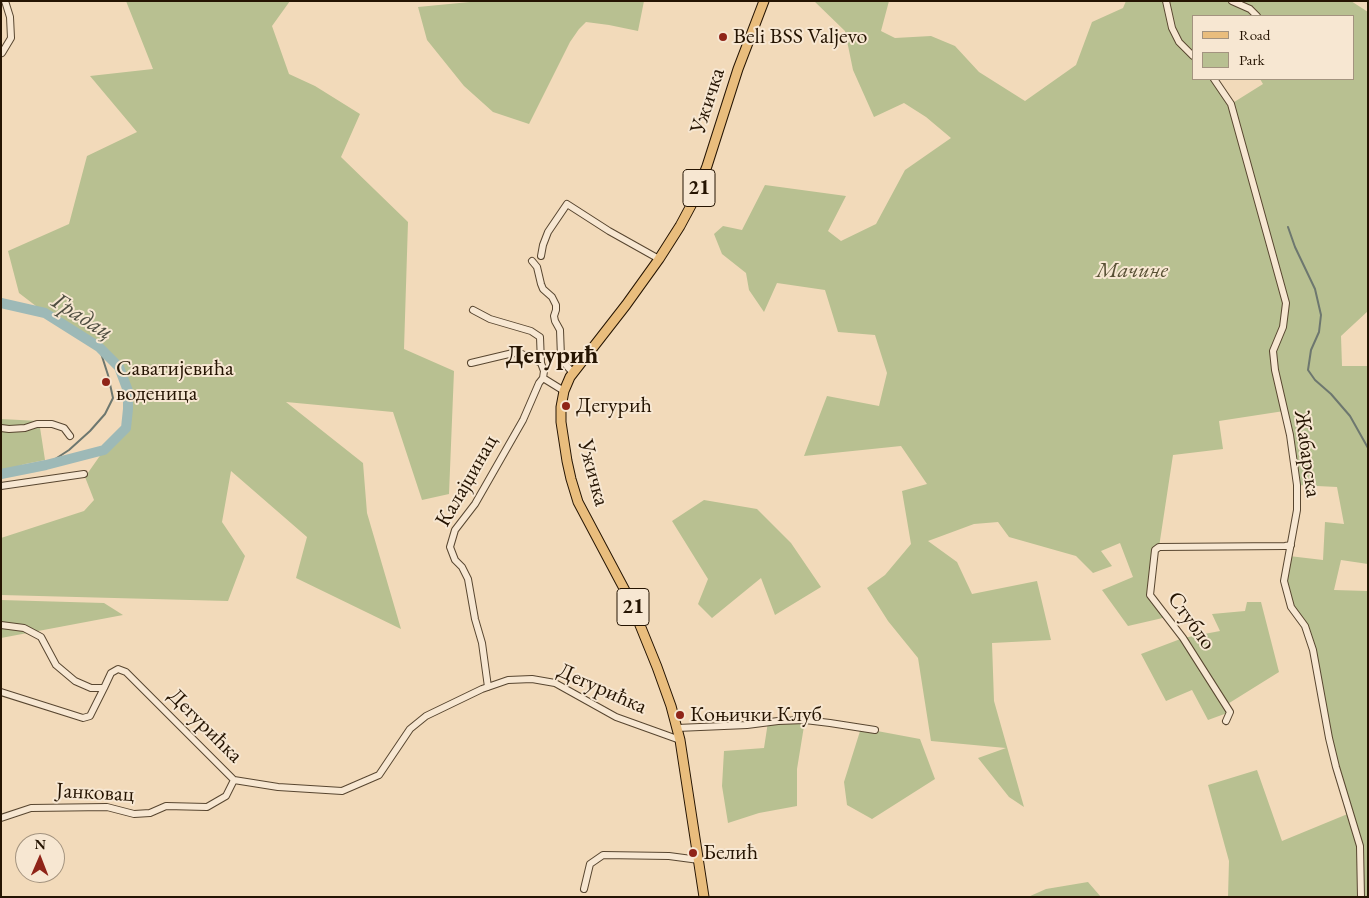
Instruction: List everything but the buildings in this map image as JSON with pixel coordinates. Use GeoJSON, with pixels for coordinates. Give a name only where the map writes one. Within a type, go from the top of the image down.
{"type":"FeatureCollection","features":[{"type":"Feature","properties":{"kind":"main road","name":"Ужичка"},"geometry":{"type":"LineString","coordinates":[[704,897],[677,728],[666,691],[638,620],[623,586],[585,518],[575,494],[562,427],[561,407],[566,385],[573,372],[659,259],[680,226],[699,188],[738,69],[764,1]]}},
{"type":"Feature","properties":{"kind":"street"},"geometry":{"type":"LineString","coordinates":[[2,53],[11,38],[10,18],[5,1]]}},
{"type":"Feature","properties":{"kind":"street"},"geometry":{"type":"LineString","coordinates":[[1166,1],[1172,28],[1179,42],[1192,55]]}},
{"type":"Feature","properties":{"kind":"street"},"geometry":{"type":"LineString","coordinates":[[1232,1],[1250,9],[1256,15]]}},
{"type":"Feature","properties":{"kind":"street","name":"Жабарска"},"geometry":{"type":"LineString","coordinates":[[1215,80],[1231,104],[1286,303],[1282,328],[1273,351],[1275,370],[1290,435],[1297,484],[1297,510],[1284,581],[1292,607],[1305,626],[1313,650],[1329,738],[1360,846],[1362,897]]}},
{"type":"Feature","properties":{"kind":"street"},"geometry":{"type":"LineString","coordinates":[[541,256],[548,232],[567,204],[609,232],[659,259]]}},
{"type":"Feature","properties":{"kind":"street"},"geometry":{"type":"LineString","coordinates":[[532,261],[537,267],[540,284],[552,297],[556,305],[554,316],[560,330],[561,357],[573,372]]}},
{"type":"Feature","properties":{"kind":"street"},"geometry":{"type":"LineString","coordinates":[[473,310],[490,319],[531,331],[540,337],[541,363],[544,371],[543,378],[564,391]]}},
{"type":"Feature","properties":{"kind":"street"},"geometry":{"type":"LineString","coordinates":[[471,363],[513,353],[522,354],[541,363]]}},
{"type":"Feature","properties":{"kind":"street","name":"Калајџинац"},"geometry":{"type":"LineString","coordinates":[[488,687],[482,644],[468,580],[462,568],[454,560],[450,548],[455,530],[480,495],[523,420],[538,383],[543,378]]}},
{"type":"Feature","properties":{"kind":"street"},"geometry":{"type":"LineString","coordinates":[[1,428],[25,428],[37,424],[52,424],[64,428],[70,436]]}},
{"type":"Feature","properties":{"kind":"street"},"geometry":{"type":"LineString","coordinates":[[1,486],[84,474]]}},
{"type":"Feature","properties":{"kind":"street","name":"Стубло"},"geometry":{"type":"LineString","coordinates":[[1226,721],[1230,712],[1184,638],[1150,595],[1155,550],[1159,546],[1291,545]]}},
{"type":"Feature","properties":{"kind":"street"},"geometry":{"type":"LineString","coordinates":[[1,625],[24,628],[41,637],[56,665],[75,681],[91,688],[104,688],[90,716],[83,718],[1,692]]}},
{"type":"Feature","properties":{"kind":"street","name":"Дегурићка"},"geometry":{"type":"LineString","coordinates":[[104,688],[110,673],[118,669],[126,672],[234,780],[278,787],[342,791],[379,775],[410,729],[426,716],[488,687],[508,680],[532,679],[555,683],[616,717],[680,740]]}},
{"type":"Feature","properties":{"kind":"street"},"geometry":{"type":"LineString","coordinates":[[677,728],[805,720],[830,722],[875,730]]}},
{"type":"Feature","properties":{"kind":"street","name":"Јанковац"},"geometry":{"type":"LineString","coordinates":[[1,818],[31,808],[107,807],[134,814],[150,812],[166,806],[207,807],[226,796],[234,780]]}},
{"type":"Feature","properties":{"kind":"street"},"geometry":{"type":"LineString","coordinates":[[584,889],[590,864],[603,855],[668,856],[698,860]]}},
{"type":"Feature","properties":{"kind":"green space"},"geometry":{"type":"Polygon","coordinates":[[[126,1],[290,1],[272,26],[289,74],[315,86],[360,114],[341,157],[408,222],[404,349],[454,371],[449,494],[422,500],[393,412],[286,402],[363,463],[367,513],[401,629],[296,578],[307,537],[231,471],[222,522],[245,556],[228,601],[1,595],[1,538],[84,511],[94,500],[85,477],[104,450],[126,428],[128,391],[119,367],[99,347],[45,313],[19,293],[8,251],[69,224],[87,156],[137,132],[90,76],[153,69],[126,1]]]}},
{"type":"Feature","properties":{"kind":"green space"},"geometry":{"type":"Polygon","coordinates":[[[480,1],[644,1],[638,31],[586,22],[579,29],[570,42],[529,124],[493,112],[464,86],[427,40],[418,7],[480,1]]]}},
{"type":"Feature","properties":{"kind":"green space","name":"Мачине"},"geometry":{"type":"Polygon","coordinates":[[[814,1],[889,1],[881,31],[895,38],[931,36],[955,46],[979,72],[1025,101],[1076,65],[1092,22],[1123,8],[1126,1],[1351,1],[1368,12],[1368,311],[1341,336],[1342,366],[1368,366],[1368,564],[1341,560],[1334,590],[1368,591],[1368,897],[1228,897],[1229,861],[1208,785],[1257,770],[1282,841],[1350,813],[1305,626],[1291,607],[1284,581],[1289,556],[1323,560],[1325,522],[1344,524],[1337,487],[1297,485],[1284,411],[1219,421],[1223,449],[1173,455],[1159,547],[1155,550],[1150,595],[1167,617],[1128,626],[1102,590],[1133,577],[1120,543],[1101,551],[1112,566],[1093,573],[1076,556],[1009,537],[998,522],[974,524],[928,541],[957,562],[972,594],[1037,581],[1051,640],[992,643],[994,701],[1024,807],[1009,797],[978,758],[1006,748],[931,741],[918,658],[888,621],[867,588],[885,575],[911,544],[902,491],[927,484],[901,446],[804,456],[827,396],[879,406],[887,373],[875,335],[838,332],[825,290],[777,283],[764,312],[749,290],[746,273],[722,254],[714,234],[723,226],[742,230],[765,185],[846,196],[828,231],[841,241],[876,224],[905,170],[951,138],[926,117],[904,103],[874,117],[853,70],[845,31],[814,1]]]}},
{"type":"Feature","properties":{"kind":"green space"},"geometry":{"type":"Polygon","coordinates":[[[1,419],[39,421],[45,460],[1,471],[1,419]]]}},
{"type":"Feature","properties":{"kind":"green space"},"geometry":{"type":"Polygon","coordinates":[[[704,500],[757,509],[791,543],[821,587],[775,615],[761,578],[712,618],[698,604],[708,579],[672,521],[704,500]]]}},
{"type":"Feature","properties":{"kind":"green space"},"geometry":{"type":"Polygon","coordinates":[[[1,600],[104,603],[123,615],[1,638],[1,600]]]}},
{"type":"Feature","properties":{"kind":"green space"},"geometry":{"type":"Polygon","coordinates":[[[1247,602],[1261,602],[1279,672],[1226,705],[1230,712],[1208,720],[1192,690],[1166,701],[1141,654],[1183,638],[1220,631],[1212,614],[1245,611],[1247,602]]]}},
{"type":"Feature","properties":{"kind":"green space"},"geometry":{"type":"Polygon","coordinates":[[[805,720],[797,769],[797,806],[759,813],[728,823],[722,786],[724,751],[764,748],[768,722],[805,720]]]}},
{"type":"Feature","properties":{"kind":"green space"},"geometry":{"type":"Polygon","coordinates":[[[861,728],[920,739],[935,779],[872,819],[847,805],[844,782],[861,728]]]}},
{"type":"Feature","properties":{"kind":"green space"},"geometry":{"type":"Polygon","coordinates":[[[1088,882],[1101,897],[1028,897],[1046,889],[1088,882]]]}},
{"type":"Feature","properties":{"kind":"waterway"},"geometry":{"type":"LineString","coordinates":[[1288,227],[1295,247],[1315,289],[1321,315],[1319,332],[1311,350],[1308,370],[1315,380],[1331,394],[1350,416],[1368,448]]}},
{"type":"Feature","properties":{"kind":"waterway","name":"Градац"},"geometry":{"type":"LineString","coordinates":[[1,303],[45,313],[99,347],[119,367],[128,391],[126,428],[104,450],[1,474]]}},
{"type":"Feature","properties":{"kind":"waterway"},"geometry":{"type":"LineString","coordinates":[[46,465],[69,450],[90,431],[105,414],[113,398],[99,347]]}},
{"type":"Feature","properties":{"kind":"place","name":"Beli BSS Valjevo"},"geometry":{"type":"Point","coordinates":[723,37]}},
{"type":"Feature","properties":{"kind":"place","name":"Саватијевића воденица"},"geometry":{"type":"Point","coordinates":[106,382]}},
{"type":"Feature","properties":{"kind":"place","name":"Дегурић"},"geometry":{"type":"Point","coordinates":[566,406]}},
{"type":"Feature","properties":{"kind":"place","name":"Коњички Клуб"},"geometry":{"type":"Point","coordinates":[680,715]}},
{"type":"Feature","properties":{"kind":"place","name":"Белић"},"geometry":{"type":"Point","coordinates":[693,853]}},
{"type":"Feature","properties":{"kind":"district","name":"Дегурић"},"geometry":{"type":"Point","coordinates":[552,356]}}]}
